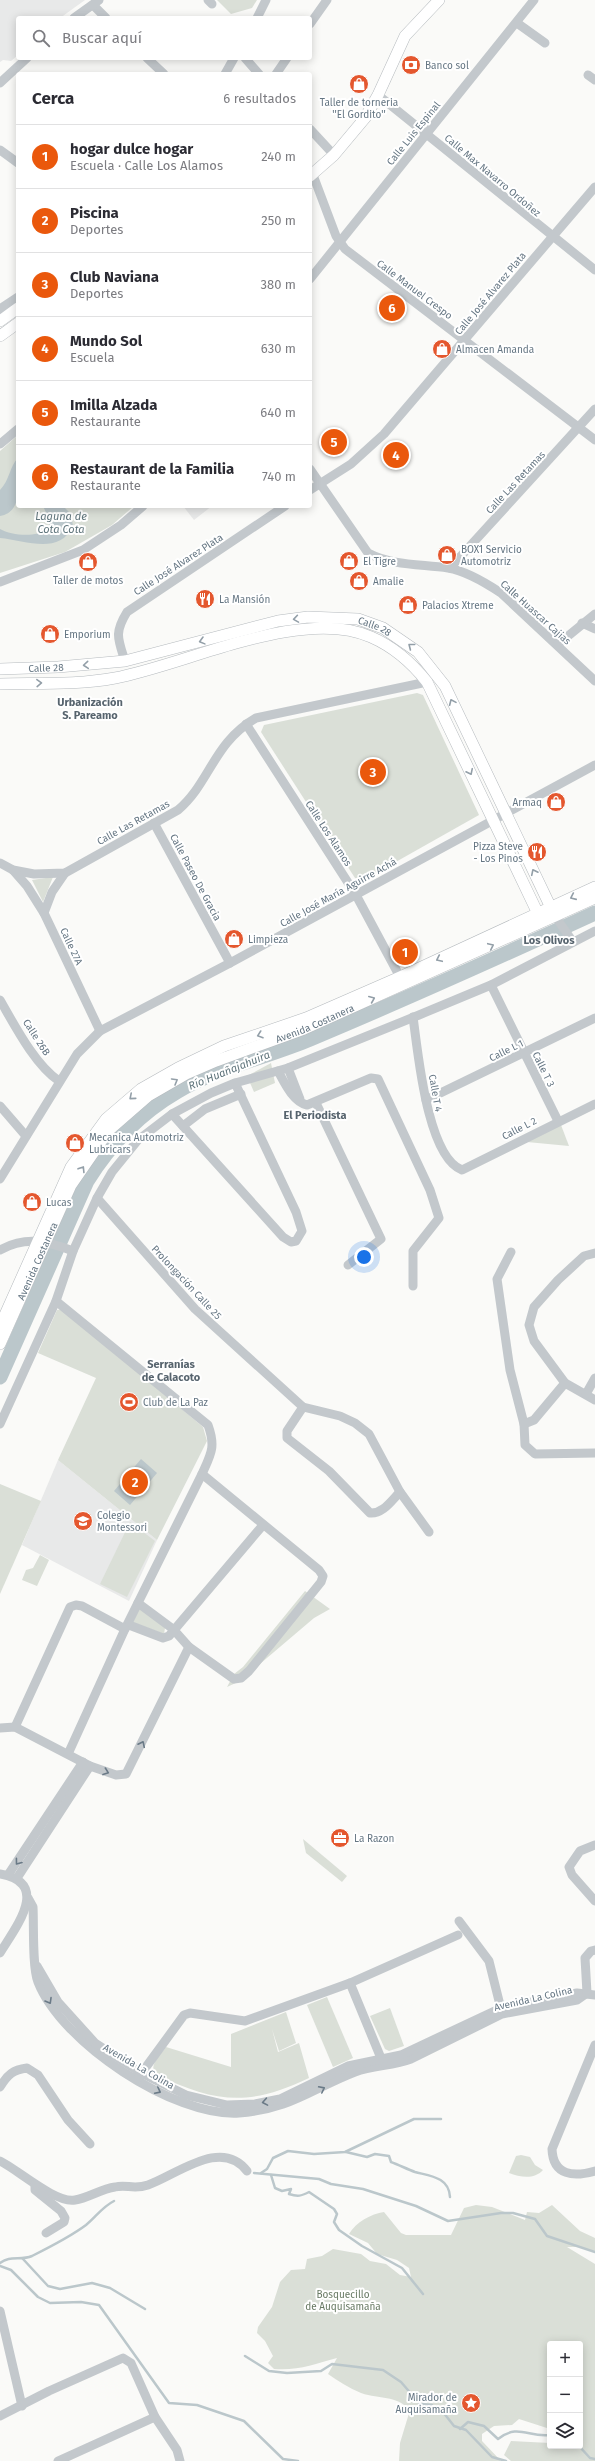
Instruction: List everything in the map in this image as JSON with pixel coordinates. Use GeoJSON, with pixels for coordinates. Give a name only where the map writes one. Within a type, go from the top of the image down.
{"type":"FeatureCollection","features":[{"type":"Feature","properties":{"kind":"main road"},"geometry":{"type":"LineString","coordinates":[[312,175],[334,155],[365,118],[378,95],[405,36],[439,0]]}},
{"type":"Feature","properties":{"kind":"main road"},"geometry":{"type":"LineString","coordinates":[[0,321],[16,309]]}},
{"type":"Feature","properties":{"kind":"main road"},"geometry":{"type":"LineString","coordinates":[[0,336],[16,324]]}},
{"type":"Feature","properties":{"kind":"main road"},"geometry":{"type":"LineString","coordinates":[[335,617],[335,629]]}},
{"type":"Feature","properties":{"kind":"main road","name":"Calle 28"},"geometry":{"type":"LineString","coordinates":[[0,669],[58,667],[125,661],[240,631],[301,618],[335,617],[358,620],[383,628],[418,652],[438,674],[555,914]]}},
{"type":"Feature","properties":{"kind":"main road","name":"Calle 28"},"geometry":{"type":"LineString","coordinates":[[0,684],[106,679],[129,675],[242,643],[308,629],[335,629],[370,636],[386,644],[409,662],[427,682],[540,918]]}},
{"type":"Feature","properties":{"kind":"main road"},"geometry":{"type":"LineString","coordinates":[[240,631],[242,643]]}},
{"type":"Feature","properties":{"kind":"main road"},"geometry":{"type":"LineString","coordinates":[[125,661],[129,675]]}},
{"type":"Feature","properties":{"kind":"main road"},"geometry":{"type":"LineString","coordinates":[[427,682],[438,674]]}},
{"type":"Feature","properties":{"kind":"main road"},"geometry":{"type":"LineString","coordinates":[[453,737],[465,731]]}},
{"type":"Feature","properties":{"kind":"main road","name":"Avenida Costanera"},"geometry":{"type":"LineString","coordinates":[[555,914],[595,887]]}},
{"type":"Feature","properties":{"kind":"main road","name":"Avenida Costanera"},"geometry":{"type":"LineString","coordinates":[[0,1344],[71,1185],[86,1161],[109,1130],[148,1096],[186,1074],[216,1060],[304,1029],[540,918],[555,914],[595,898]]}},
{"type":"Feature","properties":{"kind":"main road","name":"Avenida Costanera"},"geometry":{"type":"LineString","coordinates":[[0,1326],[46,1242]]}},
{"type":"Feature","properties":{"kind":"street"},"geometry":{"type":"LineString","coordinates":[[258,16],[266,0]]}},
{"type":"Feature","properties":{"kind":"street"},"geometry":{"type":"LineString","coordinates":[[312,21],[327,0]]}},
{"type":"Feature","properties":{"kind":"street","name":"Calle Luis Espinal"},"geometry":{"type":"LineString","coordinates":[[312,276],[534,0]]}},
{"type":"Feature","properties":{"kind":"street"},"geometry":{"type":"LineString","coordinates":[[77,16],[96,2],[105,16]]}},
{"type":"Feature","properties":{"kind":"street"},"geometry":{"type":"LineString","coordinates":[[517,23],[545,43]]}},
{"type":"Feature","properties":{"kind":"street"},"geometry":{"type":"LineString","coordinates":[[0,83],[25,60]]}},
{"type":"Feature","properties":{"kind":"street"},"geometry":{"type":"LineString","coordinates":[[149,60],[162,72]]}},
{"type":"Feature","properties":{"kind":"street"},"geometry":{"type":"LineString","coordinates":[[226,72],[233,60]]}},
{"type":"Feature","properties":{"kind":"street"},"geometry":{"type":"LineString","coordinates":[[246,60],[257,72]]}},
{"type":"Feature","properties":{"kind":"street"},"geometry":{"type":"LineString","coordinates":[[277,72],[286,60]]}},
{"type":"Feature","properties":{"kind":"street","name":"Calle Max Navarro Ordoñez"},"geometry":{"type":"LineString","coordinates":[[378,95],[552,238],[595,270]]}},
{"type":"Feature","properties":{"kind":"street"},"geometry":{"type":"LineString","coordinates":[[312,131],[334,155]]}},
{"type":"Feature","properties":{"kind":"street"},"geometry":{"type":"LineString","coordinates":[[0,150],[16,162]]}},
{"type":"Feature","properties":{"kind":"street","name":"Calle Manuel Crespo"},"geometry":{"type":"LineString","coordinates":[[312,175],[339,242],[345,249],[464,341],[580,427],[595,440]]}},
{"type":"Feature","properties":{"kind":"street","name":"Calle José Alvarez Plata"},"geometry":{"type":"LineString","coordinates":[[312,489],[351,464],[368,449],[464,341],[595,187]]}},
{"type":"Feature","properties":{"kind":"street"},"geometry":{"type":"LineString","coordinates":[[0,309],[16,298]]}},
{"type":"Feature","properties":{"kind":"street","name":"Calle Las Retamas"},"geometry":{"type":"LineString","coordinates":[[450,568],[595,409]]}},
{"type":"Feature","properties":{"kind":"street"},"geometry":{"type":"LineString","coordinates":[[0,444],[16,431]]}},
{"type":"Feature","properties":{"kind":"street","name":"Calle Huascar Cajias"},"geometry":{"type":"LineString","coordinates":[[312,472],[368,553],[380,559],[402,564],[450,568],[487,584],[501,593],[595,681]]}},
{"type":"Feature","properties":{"kind":"street"},"geometry":{"type":"LineString","coordinates":[[0,582],[83,550],[109,534],[141,508]]}},
{"type":"Feature","properties":{"kind":"street","name":"Calle José Alvarez Plata"},"geometry":{"type":"LineString","coordinates":[[125,661],[118,640],[118,626],[127,612],[279,508]]}},
{"type":"Feature","properties":{"kind":"street"},"geometry":{"type":"LineString","coordinates":[[557,645],[582,623],[595,614]]}},
{"type":"Feature","properties":{"kind":"street"},"geometry":{"type":"LineString","coordinates":[[582,623],[595,629]]}},
{"type":"Feature","properties":{"kind":"street","name":"Calle Las Retamas"},"geometry":{"type":"LineString","coordinates":[[0,863],[13,870],[34,874],[65,872],[154,823],[186,803],[219,750],[246,724],[256,718],[427,682]]}},
{"type":"Feature","properties":{"kind":"street","name":"Calle Los Alamos"},"geometry":{"type":"LineString","coordinates":[[246,724],[356,895],[402,982]]}},
{"type":"Feature","properties":{"kind":"street","name":"Calle José María Aguirre Achá"},"geometry":{"type":"LineString","coordinates":[[0,1179],[77,1054],[100,1031],[230,963],[595,765]]}},
{"type":"Feature","properties":{"kind":"street","name":"Calle Paseo De Gracia"},"geometry":{"type":"LineString","coordinates":[[154,823],[230,963]]}},
{"type":"Feature","properties":{"kind":"street","name":"Calle 27A"},"geometry":{"type":"LineString","coordinates":[[13,870],[28,886],[44,913],[100,1031]]}},
{"type":"Feature","properties":{"kind":"street"},"geometry":{"type":"LineString","coordinates":[[44,913],[54,889],[65,872]]}},
{"type":"Feature","properties":{"kind":"street","name":"Calle 28"},"geometry":{"type":"LineString","coordinates":[[555,914],[573,942]]}},
{"type":"Feature","properties":{"kind":"street"},"geometry":{"type":"LineString","coordinates":[[0,1424],[56,1301],[69,1249],[112,1172],[138,1140],[172,1114],[211,1093],[235,1083],[288,1068],[413,1018],[491,985],[595,931]]}},
{"type":"Feature","properties":{"kind":"street","name":"Calle T 3"},"geometry":{"type":"LineString","coordinates":[[491,985],[558,1121]]}},
{"type":"Feature","properties":{"kind":"street","name":"Calle 26B"},"geometry":{"type":"LineString","coordinates":[[0,1000],[41,1064],[49,1074],[59,1081]]}},
{"type":"Feature","properties":{"kind":"street","name":"Calle T 4"},"geometry":{"type":"LineString","coordinates":[[413,1018],[430,1122],[447,1160],[454,1167]]}},
{"type":"Feature","properties":{"kind":"street","name":"Calle L 1"},"geometry":{"type":"LineString","coordinates":[[426,1100],[524,1054],[595,1018]]}},
{"type":"Feature","properties":{"kind":"street"},"geometry":{"type":"LineString","coordinates":[[288,1068],[302,1104]]}},
{"type":"Feature","properties":{"kind":"street"},"geometry":{"type":"LineString","coordinates":[[278,1071],[286,1086],[302,1104]]}},
{"type":"Feature","properties":{"kind":"street"},"geometry":{"type":"LineString","coordinates":[[302,1104],[316,1103],[372,1078],[378,1079],[430,1190],[439,1218],[413,1251],[413,1286]]}},
{"type":"Feature","properties":{"kind":"street"},"geometry":{"type":"LineString","coordinates":[[172,1114],[283,1237],[290,1242],[296,1241],[302,1231],[298,1218],[235,1083]]}},
{"type":"Feature","properties":{"kind":"street"},"geometry":{"type":"LineString","coordinates":[[183,1126],[212,1104],[241,1094]]}},
{"type":"Feature","properties":{"kind":"street"},"geometry":{"type":"LineString","coordinates":[[316,1103],[381,1239],[348,1265]]}},
{"type":"Feature","properties":{"kind":"street","name":"Calle L 2"},"geometry":{"type":"LineString","coordinates":[[454,1167],[462,1170],[558,1121],[595,1104]]}},
{"type":"Feature","properties":{"kind":"street"},"geometry":{"type":"LineString","coordinates":[[0,1106],[26,1136]]}},
{"type":"Feature","properties":{"kind":"street","name":"Prolongación Calle 25"},"geometry":{"type":"LineString","coordinates":[[97,1198],[195,1309],[303,1407],[340,1416],[356,1423],[369,1434],[400,1492],[429,1532]]}},
{"type":"Feature","properties":{"kind":"street"},"geometry":{"type":"LineString","coordinates":[[0,1250],[27,1240],[46,1242],[69,1249]]}},
{"type":"Feature","properties":{"kind":"street"},"geometry":{"type":"LineString","coordinates":[[510,1252],[497,1279],[510,1370],[524,1424],[525,1445],[536,1454],[595,1453]]}},
{"type":"Feature","properties":{"kind":"street"},"geometry":{"type":"LineString","coordinates":[[595,1253],[584,1256],[558,1280],[534,1307],[529,1324],[534,1341],[565,1383],[595,1400]]}},
{"type":"Feature","properties":{"kind":"street"},"geometry":{"type":"LineString","coordinates":[[56,1301],[208,1425],[213,1440],[212,1451],[202,1474],[138,1603],[68,1754]]}},
{"type":"Feature","properties":{"kind":"street"},"geometry":{"type":"LineString","coordinates":[[586,1394],[595,1378]]}},
{"type":"Feature","properties":{"kind":"street"},"geometry":{"type":"LineString","coordinates":[[524,1424],[534,1420],[565,1383]]}},
{"type":"Feature","properties":{"kind":"street"},"geometry":{"type":"LineString","coordinates":[[303,1407],[287,1431],[287,1438],[329,1471],[370,1513],[376,1514],[382,1511],[400,1492]]}},
{"type":"Feature","properties":{"kind":"street"},"geometry":{"type":"LineString","coordinates":[[138,1603],[173,1629],[189,1647],[234,1680],[241,1678],[321,1582],[323,1576],[318,1570],[202,1474]]}},
{"type":"Feature","properties":{"kind":"street"},"geometry":{"type":"LineString","coordinates":[[15,1727],[70,1607],[76,1605],[82,1606],[127,1627],[163,1638],[168,1636],[263,1525]]}},
{"type":"Feature","properties":{"kind":"street"},"geometry":{"type":"LineString","coordinates":[[0,1728],[15,1727],[87,1764],[122,1776],[130,1771],[189,1647]]}},
{"type":"Feature","properties":{"kind":"street"},"geometry":{"type":"LineString","coordinates":[[8,1876],[87,1764]]}},
{"type":"Feature","properties":{"kind":"street"},"geometry":{"type":"LineString","coordinates":[[595,1845],[580,1851],[569,1867],[572,1875],[595,1901]]}},
{"type":"Feature","properties":{"kind":"street","name":"Avenida La Colina"},"geometry":{"type":"LineString","coordinates":[[8,1876],[23,1884],[33,1907],[38,1981],[52,2006],[93,2046],[139,2077],[206,2110],[227,2109],[257,2111],[297,2096],[338,2076],[383,2062],[411,2059],[501,2011],[577,1993],[591,1994]]}},
{"type":"Feature","properties":{"kind":"street"},"geometry":{"type":"LineString","coordinates":[[0,1953],[18,1924],[28,1898]]}},
{"type":"Feature","properties":{"kind":"street"},"geometry":{"type":"LineString","coordinates":[[458,1921],[489,1960],[501,2011]]}},
{"type":"Feature","properties":{"kind":"street"},"geometry":{"type":"LineString","coordinates":[[139,2077],[184,2015],[190,2013],[245,2021],[350,1983],[454,1934],[477,1944]]}},
{"type":"Feature","properties":{"kind":"street"},"geometry":{"type":"LineString","coordinates":[[591,1994],[585,1958],[591,1951],[595,1950]]}},
{"type":"Feature","properties":{"kind":"street"},"geometry":{"type":"LineString","coordinates":[[350,1983],[383,2062]]}},
{"type":"Feature","properties":{"kind":"street","name":"Avenida La Colina"},"geometry":{"type":"LineString","coordinates":[[501,2011],[577,2000],[591,1994]]}},
{"type":"Feature","properties":{"kind":"street"},"geometry":{"type":"LineString","coordinates":[[595,2045],[552,2149],[554,2164],[563,2172],[580,2176],[595,2171]]}},
{"type":"Feature","properties":{"kind":"street"},"geometry":{"type":"LineString","coordinates":[[0,2087],[7,2075],[14,2070],[27,2068],[38,2075],[68,2120],[90,2144]]}},
{"type":"Feature","properties":{"kind":"street"},"geometry":{"type":"LineString","coordinates":[[0,2161],[35,2185],[60,2197],[74,2201],[102,2189],[117,2186],[134,2189],[149,2185],[211,2157],[235,2161],[248,2171]]}},
{"type":"Feature","properties":{"kind":"street"},"geometry":{"type":"LineString","coordinates":[[35,2185],[35,2190],[61,2211],[65,2218],[64,2222],[46,2233]]}},
{"type":"Feature","properties":{"kind":"street"},"geometry":{"type":"LineString","coordinates":[[0,2311],[22,2406]]}},
{"type":"Feature","properties":{"kind":"street"},"geometry":{"type":"LineString","coordinates":[[0,2416],[49,2391],[124,2358],[131,2363],[155,2417],[177,2450],[180,2461]]}},
{"type":"Feature","properties":{"kind":"street"},"geometry":{"type":"LineString","coordinates":[[58,2461],[155,2417]]}},
{"type":"Feature","properties":{"kind":"shaded area"},"geometry":{"type":"Polygon","coordinates":[[[0,0],[85,0],[63,16],[16,16],[16,57],[11,61],[3,60],[0,62],[0,0]]]}},
{"type":"Feature","properties":{"kind":"shaded area"},"geometry":{"type":"Polygon","coordinates":[[[185,508],[209,508],[194,520],[185,508]]]}},
{"type":"Feature","properties":{"kind":"shaded area","name":"Colegio Montessori"},"geometry":{"type":"Polygon","coordinates":[[[58,1460],[157,1540],[129,1601],[22,1545],[58,1460]]]}},
{"type":"Feature","properties":{"kind":"green space"},"geometry":{"type":"Polygon","coordinates":[[[217,0],[257,0],[252,8],[231,14],[217,0]]]}},
{"type":"Feature","properties":{"kind":"green space"},"geometry":{"type":"Polygon","coordinates":[[[16,437],[16,508],[132,508],[112,525],[65,552],[0,573],[0,451],[16,437]]]}},
{"type":"Feature","properties":{"kind":"green space"},"geometry":{"type":"Polygon","coordinates":[[[417,693],[423,695],[479,815],[362,881],[355,878],[261,732],[264,725],[417,693]]]}},
{"type":"Feature","properties":{"kind":"green space"},"geometry":{"type":"Polygon","coordinates":[[[53,877],[43,902],[32,880],[53,877]]]}},
{"type":"Feature","properties":{"kind":"green space"},"geometry":{"type":"Polygon","coordinates":[[[271,1063],[275,1083],[254,1092],[247,1076],[271,1063]]]}},
{"type":"Feature","properties":{"kind":"green space"},"geometry":{"type":"Polygon","coordinates":[[[561,1125],[569,1146],[527,1142],[561,1125]]]}},
{"type":"Feature","properties":{"kind":"green space","name":"Club de La Paz"},"geometry":{"type":"Polygon","coordinates":[[[63,1309],[203,1427],[207,1441],[157,1540],[58,1460],[96,1378],[38,1353],[57,1310],[63,1309]]]}},
{"type":"Feature","properties":{"kind":"green space"},"geometry":{"type":"Polygon","coordinates":[[[0,1484],[41,1501],[0,1594],[0,1484]]]}},
{"type":"Feature","properties":{"kind":"green space"},"geometry":{"type":"Polygon","coordinates":[[[130,1522],[155,1541],[127,1597],[100,1584],[130,1522]]]}},
{"type":"Feature","properties":{"kind":"green space"},"geometry":{"type":"Polygon","coordinates":[[[40,1555],[49,1560],[37,1586],[22,1580],[26,1570],[33,1568],[40,1555]]]}},
{"type":"Feature","properties":{"kind":"green space"},"geometry":{"type":"Polygon","coordinates":[[[305,1591],[330,1609],[314,1618],[240,1681],[227,1687],[234,1674],[243,1667],[305,1591]]]}},
{"type":"Feature","properties":{"kind":"green space"},"geometry":{"type":"Polygon","coordinates":[[[139,1607],[165,1628],[164,1634],[132,1622],[139,1607]]]}},
{"type":"Feature","properties":{"kind":"green space"},"geometry":{"type":"Polygon","coordinates":[[[303,1839],[347,1876],[342,1882],[306,1853],[303,1839]]]}},
{"type":"Feature","properties":{"kind":"green space"},"geometry":{"type":"Polygon","coordinates":[[[327,1997],[353,2058],[333,2067],[307,2005],[327,1997]]]}},
{"type":"Feature","properties":{"kind":"green space"},"geometry":{"type":"Polygon","coordinates":[[[390,2008],[404,2046],[389,2051],[385,2049],[370,2016],[390,2008]]]}},
{"type":"Feature","properties":{"kind":"green space"},"geometry":{"type":"Polygon","coordinates":[[[286,2012],[296,2043],[279,2051],[272,2029],[278,2052],[299,2043],[309,2078],[268,2094],[232,2098],[214,2096],[196,2091],[155,2074],[153,2067],[154,2063],[166,2047],[231,2067],[231,2034],[286,2012]]]}},
{"type":"Feature","properties":{"kind":"green space"},"geometry":{"type":"Polygon","coordinates":[[[521,2155],[530,2157],[535,2165],[543,2170],[535,2175],[527,2177],[509,2173],[516,2156],[521,2155]]]}},
{"type":"Feature","properties":{"kind":"green space","name":"Bosquecillo de Auquisamaña"},"geometry":{"type":"Polygon","coordinates":[[[476,2205],[492,2207],[525,2220],[527,2212],[539,2213],[552,2205],[580,2231],[595,2238],[595,2252],[581,2247],[567,2247],[595,2264],[595,2461],[511,2461],[504,2455],[511,2441],[547,2443],[547,2449],[583,2449],[583,2341],[547,2341],[547,2428],[519,2419],[512,2425],[494,2426],[482,2434],[482,2441],[501,2461],[399,2461],[400,2443],[410,2410],[404,2405],[393,2399],[361,2393],[328,2374],[337,2358],[291,2369],[274,2369],[268,2363],[273,2356],[265,2341],[257,2333],[258,2327],[272,2307],[280,2282],[291,2270],[305,2269],[307,2259],[322,2256],[333,2249],[361,2254],[370,2261],[386,2264],[400,2275],[411,2277],[409,2268],[397,2260],[377,2254],[368,2243],[349,2234],[364,2219],[384,2212],[401,2233],[406,2235],[451,2235],[464,2208],[476,2205]]]}},
{"type":"Feature","properties":{"kind":"water","name":"Laguna de Cota Cota"},"geometry":{"type":"Polygon","coordinates":[[[16,461],[16,503],[8,513],[0,516],[0,490],[6,482],[16,461]]]}},
{"type":"Feature","properties":{"kind":"water","name":"Laguna de Cota Cota"},"geometry":{"type":"Polygon","coordinates":[[[44,508],[65,508],[71,514],[73,526],[67,535],[59,541],[50,544],[30,543],[0,538],[0,529],[11,533],[31,535],[48,530],[50,521],[44,508]]]}},
{"type":"Feature","properties":{"kind":"water"},"geometry":{"type":"Polygon","coordinates":[[[141,1459],[157,1473],[130,1505],[114,1491],[141,1459]]]}},
{"type":"Feature","properties":{"kind":"waterway","name":"Río Huañajahuira"},"geometry":{"type":"LineString","coordinates":[[0,1377],[87,1181],[116,1142],[151,1109],[178,1091],[210,1075],[294,1045],[346,1024],[595,913]]}},
{"type":"Feature","properties":{"kind":"waterway"},"geometry":{"type":"LineString","coordinates":[[261,2173],[267,2169],[273,2158],[288,2151],[314,2154],[345,2152],[414,2119],[441,2119]]}},
{"type":"Feature","properties":{"kind":"waterway"},"geometry":{"type":"LineString","coordinates":[[346,2152],[367,2157],[375,2154],[389,2156],[391,2162],[415,2172],[438,2178],[446,2185],[449,2190],[450,2197]]}},
{"type":"Feature","properties":{"kind":"waterway"},"geometry":{"type":"LineString","coordinates":[[254,2173],[319,2179],[331,2184],[363,2189],[416,2206],[448,2221],[501,2213],[513,2213],[535,2219],[547,2236],[595,2252]]}},
{"type":"Feature","properties":{"kind":"waterway"},"geometry":{"type":"LineString","coordinates":[[271,2175],[275,2188],[282,2191],[291,2189],[289,2194],[295,2196],[309,2192],[334,2209],[337,2214],[334,2222],[339,2230],[362,2246],[402,2268],[423,2294]]}},
{"type":"Feature","properties":{"kind":"waterway"},"geometry":{"type":"LineString","coordinates":[[0,2263],[8,2259],[32,2256],[60,2242],[86,2225],[114,2201]]}},
{"type":"Feature","properties":{"kind":"waterway"},"geometry":{"type":"LineString","coordinates":[[23,2259],[48,2286],[60,2289],[92,2283],[110,2288],[145,2309]]}},
{"type":"Feature","properties":{"kind":"waterway"},"geometry":{"type":"LineString","coordinates":[[0,2266],[11,2270],[38,2297],[50,2303],[81,2302],[99,2305],[169,2403],[197,2405],[244,2421],[283,2459],[298,2461]]}},
{"type":"Feature","properties":{"kind":"waterway"},"geometry":{"type":"LineString","coordinates":[[245,2356],[269,2371],[287,2373],[321,2371],[332,2364],[383,2370],[401,2382],[420,2404],[432,2405],[434,2412],[443,2412],[454,2426],[466,2430],[492,2457],[506,2461]]}},
{"type":"Feature","properties":{"kind":"waterway"},"geometry":{"type":"LineString","coordinates":[[460,2429],[468,2422],[484,2426],[498,2439],[505,2434],[518,2431],[536,2435],[547,2435]]}},
{"type":"Feature","properties":{"kind":"waterway"},"geometry":{"type":"LineString","coordinates":[[582,2449],[590,2458],[595,2459]]}},
{"type":"Feature","properties":{"kind":"place","name":"Banco sol"},"geometry":{"type":"Point","coordinates":[411,65]}},
{"type":"Feature","properties":{"kind":"place","name":"Taller de torneria ''El Gordito''"},"geometry":{"type":"Point","coordinates":[359,84]}},
{"type":"Feature","properties":{"kind":"place","name":"Restaurant de la Familia"},"geometry":{"type":"Point","coordinates":[392,308]}},
{"type":"Feature","properties":{"kind":"place","name":"Almacen Amanda"},"geometry":{"type":"Point","coordinates":[442,349]}},
{"type":"Feature","properties":{"kind":"place","name":"Imilla Alzada"},"geometry":{"type":"Point","coordinates":[334,442]}},
{"type":"Feature","properties":{"kind":"place","name":"Mundo Sol"},"geometry":{"type":"Point","coordinates":[396,455]}},
{"type":"Feature","properties":{"kind":"place","name":"BOX1 Servicio Automotriz"},"geometry":{"type":"Point","coordinates":[447,555]}},
{"type":"Feature","properties":{"kind":"place","name":"El Tigre"},"geometry":{"type":"Point","coordinates":[349,561]}},
{"type":"Feature","properties":{"kind":"place","name":"Taller de motos"},"geometry":{"type":"Point","coordinates":[88,562]}},
{"type":"Feature","properties":{"kind":"place","name":"Amalie"},"geometry":{"type":"Point","coordinates":[359,581]}},
{"type":"Feature","properties":{"kind":"place","name":"La Mansión"},"geometry":{"type":"Point","coordinates":[205,599]}},
{"type":"Feature","properties":{"kind":"place","name":"Palacios Xtreme"},"geometry":{"type":"Point","coordinates":[408,605]}},
{"type":"Feature","properties":{"kind":"place","name":"Emporium"},"geometry":{"type":"Point","coordinates":[50,634]}},
{"type":"Feature","properties":{"kind":"place","name":"Club Naviana"},"geometry":{"type":"Point","coordinates":[373,772]}},
{"type":"Feature","properties":{"kind":"place","name":"Armaq"},"geometry":{"type":"Point","coordinates":[556,802]}},
{"type":"Feature","properties":{"kind":"place","name":"Pizza Steve - Los Pinos"},"geometry":{"type":"Point","coordinates":[537,852]}},
{"type":"Feature","properties":{"kind":"place","name":"Limpieza"},"geometry":{"type":"Point","coordinates":[234,939]}},
{"type":"Feature","properties":{"kind":"place","name":"hogar dulce hogar"},"geometry":{"type":"Point","coordinates":[405,952]}},
{"type":"Feature","properties":{"kind":"place","name":"Mecanica Automotriz Lubricars"},"geometry":{"type":"Point","coordinates":[75,1143]}},
{"type":"Feature","properties":{"kind":"place","name":"Lucas"},"geometry":{"type":"Point","coordinates":[32,1202]}},
{"type":"Feature","properties":{"kind":"place","name":"Club de La Paz"},"geometry":{"type":"Point","coordinates":[129,1402]}},
{"type":"Feature","properties":{"kind":"place","name":"Piscina"},"geometry":{"type":"Point","coordinates":[135,1482]}},
{"type":"Feature","properties":{"kind":"place","name":"Colegio Montessori"},"geometry":{"type":"Point","coordinates":[83,1521]}},
{"type":"Feature","properties":{"kind":"place","name":"La Razon"},"geometry":{"type":"Point","coordinates":[340,1838]}},
{"type":"Feature","properties":{"kind":"place","name":"Mirador de Auquisamaña"},"geometry":{"type":"Point","coordinates":[471,2403]}},
{"type":"Feature","properties":{"kind":"district","name":"Urbanización S. Pareamo"},"geometry":{"type":"Point","coordinates":[90,708]}},
{"type":"Feature","properties":{"kind":"district","name":"Los Olivos"},"geometry":{"type":"Point","coordinates":[549,940]}},
{"type":"Feature","properties":{"kind":"district","name":"El Periodista"},"geometry":{"type":"Point","coordinates":[315,1115]}},
{"type":"Feature","properties":{"kind":"district","name":"Serranías de Calacoto"},"geometry":{"type":"Point","coordinates":[171,1370]}}]}
